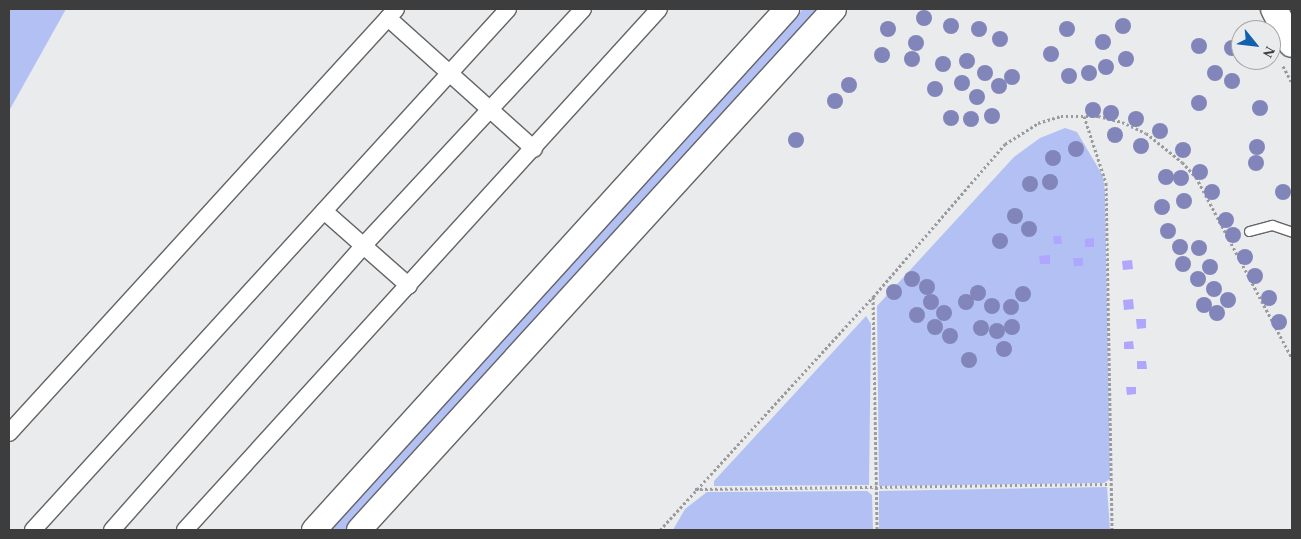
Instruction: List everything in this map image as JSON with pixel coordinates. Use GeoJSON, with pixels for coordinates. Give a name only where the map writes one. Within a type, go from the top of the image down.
{"type":"FeatureCollection","features":[{"type":"Feature","properties":{"kind":"main road"},"geometry":{"type":"LineString","coordinates":[[1274,9],[1292,44]]}},
{"type":"Feature","properties":{"kind":"street"},"geometry":{"type":"LineString","coordinates":[[34,530],[508,9]]}},
{"type":"Feature","properties":{"kind":"street"},"geometry":{"type":"LineString","coordinates":[[112,530],[363,246],[583,9]]}},
{"type":"Feature","properties":{"kind":"street"},"geometry":{"type":"LineString","coordinates":[[184,530],[534,149],[659,9]]}},
{"type":"Feature","properties":{"kind":"street"},"geometry":{"type":"LineString","coordinates":[[314,530],[787,9]]}},
{"type":"Feature","properties":{"kind":"street"},"geometry":{"type":"LineString","coordinates":[[359,530],[834,9]]}},
{"type":"Feature","properties":{"kind":"street"},"geometry":{"type":"LineString","coordinates":[[9,433],[392,13],[449,72],[534,149]]}},
{"type":"Feature","properties":{"kind":"street"},"geometry":{"type":"LineString","coordinates":[[324,212],[409,286]]}},
{"type":"Feature","properties":{"kind":"lane"},"geometry":{"type":"LineString","coordinates":[[1249,231],[1272,225],[1292,232]]}},
{"type":"Feature","properties":{"kind":"path"},"geometry":{"type":"LineString","coordinates":[[660,530],[873,297],[1006,144],[1038,123],[1061,116],[1084,116],[1122,122],[1146,133],[1182,162],[1196,177],[1292,358]]}},
{"type":"Feature","properties":{"kind":"path"},"geometry":{"type":"LineString","coordinates":[[1084,116],[1106,183],[1112,530]]}},
{"type":"Feature","properties":{"kind":"path"},"geometry":{"type":"LineString","coordinates":[[873,297],[877,530]]}},
{"type":"Feature","properties":{"kind":"path"},"geometry":{"type":"LineString","coordinates":[[696,489],[1111,484]]}},
{"type":"Feature","properties":{"kind":"path"},"geometry":{"type":"LineString","coordinates":[[664,530],[666,524]]}},
{"type":"Feature","properties":{"kind":"shaded area"},"geometry":{"type":"Polygon","coordinates":[[[9,9],[66,9],[9,111],[9,9]]]}},
{"type":"Feature","properties":{"kind":"shaded area"},"geometry":{"type":"Polygon","coordinates":[[[803,9],[818,9],[345,530],[328,530],[803,9]]]}},
{"type":"Feature","properties":{"kind":"shaded area"},"geometry":{"type":"Polygon","coordinates":[[[1065,128],[1077,132],[1103,176],[1105,191],[1110,479],[1104,483],[879,486],[877,306],[1014,157],[1040,138],[1065,128]]]}},
{"type":"Feature","properties":{"kind":"shaded area"},"geometry":{"type":"Polygon","coordinates":[[[866,316],[871,324],[869,485],[714,486],[714,481],[866,316]]]}},
{"type":"Feature","properties":{"kind":"shaded area"},"geometry":{"type":"Polygon","coordinates":[[[1107,487],[1110,530],[879,530],[879,491],[1107,487]]]}},
{"type":"Feature","properties":{"kind":"shaded area"},"geometry":{"type":"Polygon","coordinates":[[[867,491],[872,495],[873,530],[673,530],[685,509],[707,492],[867,491]]]}},
{"type":"Feature","properties":{"kind":"building"},"geometry":{"type":"Polygon","coordinates":[[[1053,236],[1061,236],[1062,244],[1054,244],[1053,236]]]}},
{"type":"Feature","properties":{"kind":"building"},"geometry":{"type":"Polygon","coordinates":[[[1094,238],[1094,247],[1085,247],[1085,239],[1094,238]]]}},
{"type":"Feature","properties":{"kind":"building"},"geometry":{"type":"Polygon","coordinates":[[[1050,255],[1050,264],[1040,264],[1039,256],[1050,255]]]}},
{"type":"Feature","properties":{"kind":"building"},"geometry":{"type":"Polygon","coordinates":[[[1073,258],[1083,258],[1083,266],[1074,266],[1073,258]]]}},
{"type":"Feature","properties":{"kind":"building"},"geometry":{"type":"Polygon","coordinates":[[[1132,260],[1133,269],[1123,270],[1122,261],[1132,260]]]}},
{"type":"Feature","properties":{"kind":"building"},"geometry":{"type":"Polygon","coordinates":[[[1133,299],[1134,309],[1124,310],[1123,300],[1133,299]]]}},
{"type":"Feature","properties":{"kind":"building"},"geometry":{"type":"Polygon","coordinates":[[[1136,319],[1146,319],[1146,328],[1137,329],[1136,319]]]}},
{"type":"Feature","properties":{"kind":"building"},"geometry":{"type":"Polygon","coordinates":[[[1133,341],[1134,349],[1124,349],[1124,342],[1133,341]]]}},
{"type":"Feature","properties":{"kind":"building"},"geometry":{"type":"Polygon","coordinates":[[[1137,361],[1146,361],[1147,369],[1137,369],[1137,361]]]}},
{"type":"Feature","properties":{"kind":"building"},"geometry":{"type":"Polygon","coordinates":[[[1126,387],[1136,387],[1136,394],[1127,395],[1126,387]]]}}]}
